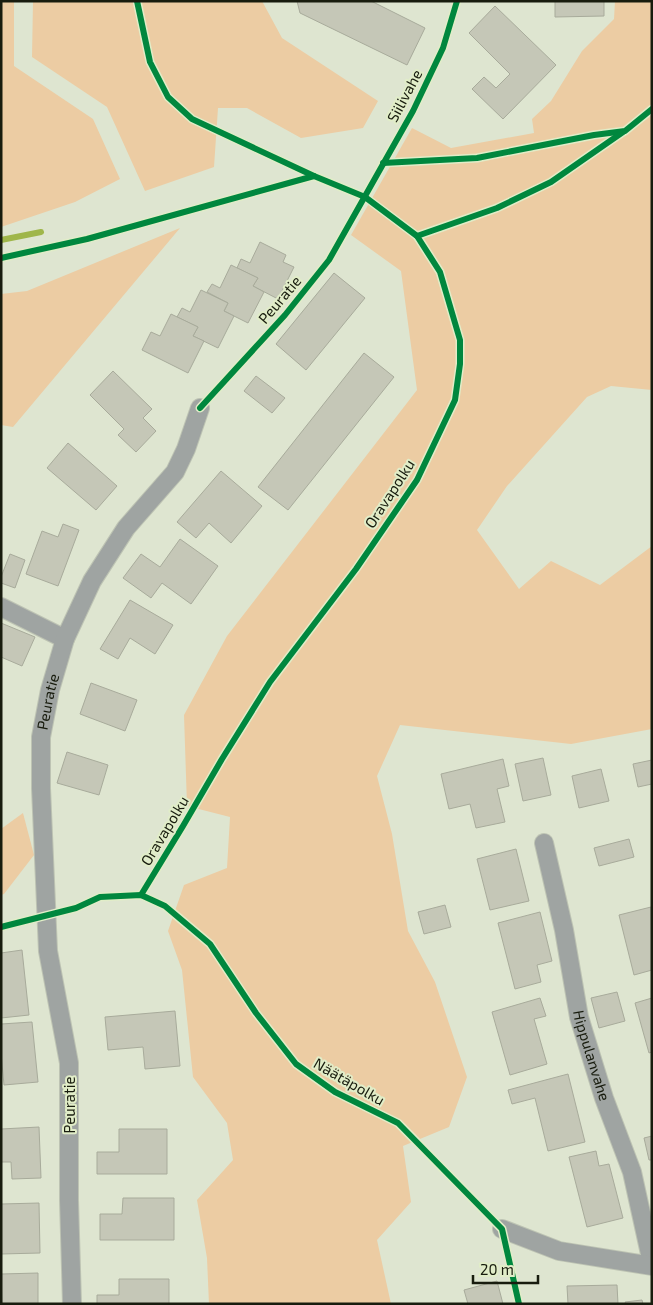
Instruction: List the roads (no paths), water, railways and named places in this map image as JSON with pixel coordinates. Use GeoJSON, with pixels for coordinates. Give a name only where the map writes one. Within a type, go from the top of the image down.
{"type":"FeatureCollection","features":[{"type":"Feature","properties":{"kind":"street","name":"Peuratie"},"geometry":{"type":"LineString","coordinates":[[72,1304],[69,1200],[69,1063],[48,951],[41,737],[50,690],[65,639],[92,581],[126,528],[175,472],[186,449],[200,408]]}},
{"type":"Feature","properties":{"kind":"street"},"geometry":{"type":"LineString","coordinates":[[1,607],[65,639]]}},
{"type":"Feature","properties":{"kind":"street","name":"Hippulanvahe"},"geometry":{"type":"LineString","coordinates":[[544,843],[564,930],[579,1017],[604,1098],[632,1172],[652,1264]]}},
{"type":"Feature","properties":{"kind":"street"},"geometry":{"type":"LineString","coordinates":[[502,1229],[559,1251],[652,1264]]}},
{"type":"Feature","properties":{"kind":"waterway"},"geometry":{"type":"LineString","coordinates":[[1,240],[41,232]]}}]}
